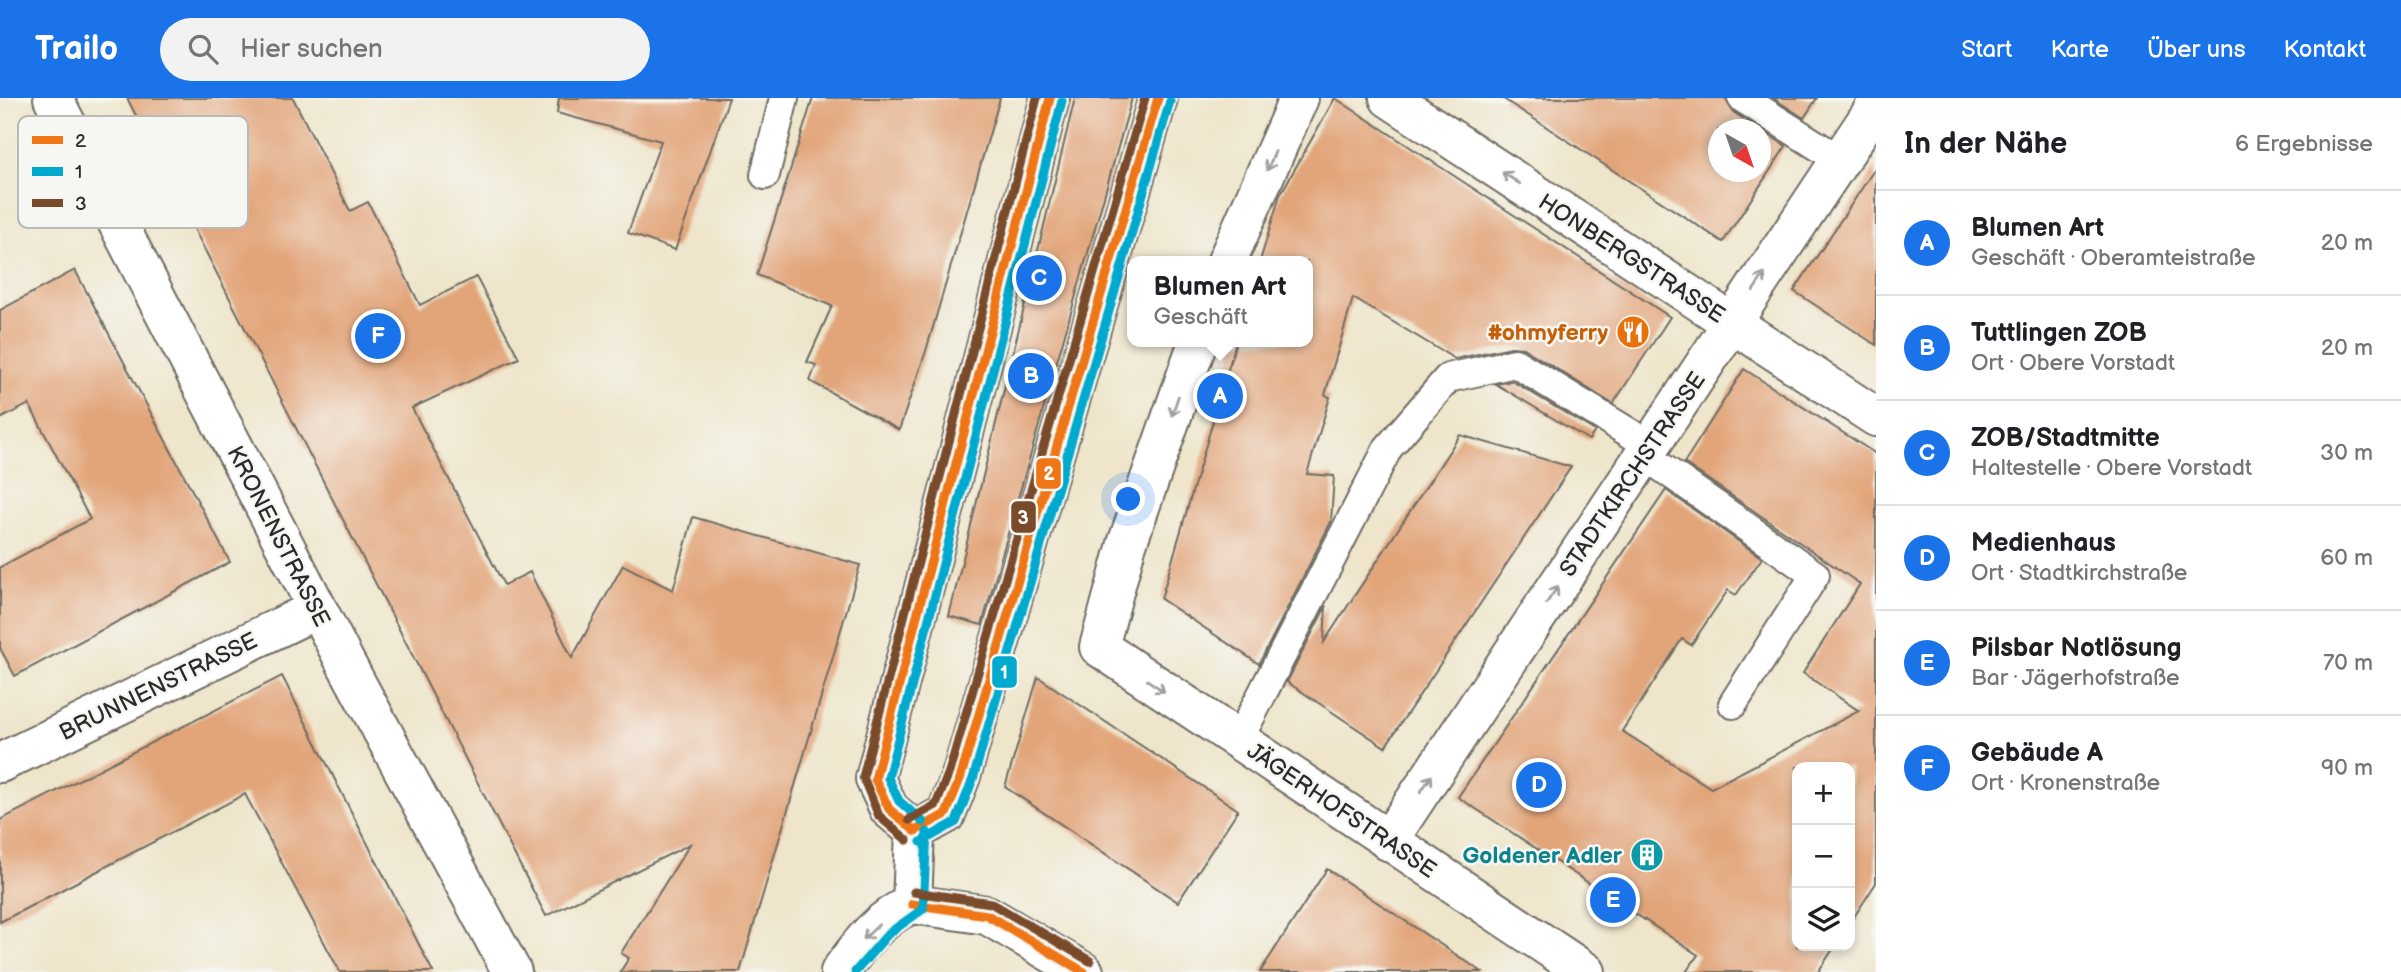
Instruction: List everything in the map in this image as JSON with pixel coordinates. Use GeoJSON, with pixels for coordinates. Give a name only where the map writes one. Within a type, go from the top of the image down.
{"type":"FeatureCollection","features":[{"type":"Feature","properties":{"kind":"street","name":"KRONENSTRASSE"},"geometry":{"type":"LineString","coordinates":[[53,98],[62,116]]}},
{"type":"Feature","properties":{"kind":"street"},"geometry":{"type":"LineString","coordinates":[[915,831],[888,809],[874,779],[1050,98]]}},
{"type":"Feature","properties":{"kind":"street"},"geometry":{"type":"LineString","coordinates":[[915,831],[946,814],[961,776],[1158,98]]}},
{"type":"Feature","properties":{"kind":"street"},"geometry":{"type":"LineString","coordinates":[[1229,256],[1299,98]]}},
{"type":"Feature","properties":{"kind":"street","name":"HONBERGSTRASSE"},"geometry":{"type":"LineString","coordinates":[[1389,98],[1876,417]]}},
{"type":"Feature","properties":{"kind":"street","name":"STADTKIRCHSTRASSE"},"geometry":{"type":"LineString","coordinates":[[1388,841],[1876,106]]}},
{"type":"Feature","properties":{"kind":"street","name":"KRONENSTRASSE"},"geometry":{"type":"LineString","coordinates":[[120,228],[317,609],[512,972]]}},
{"type":"Feature","properties":{"kind":"street","name":"JÄGERHOFSTRASSE"},"geometry":{"type":"LineString","coordinates":[[1196,347],[1127,544],[1099,648],[1586,972]]}},
{"type":"Feature","properties":{"kind":"street","name":"BRUNNENSTRASSE"},"geometry":{"type":"LineString","coordinates":[[0,763],[317,609]]}},
{"type":"Feature","properties":{"kind":"street"},"geometry":{"type":"LineString","coordinates":[[912,904],[915,831]]}},
{"type":"Feature","properties":{"kind":"street"},"geometry":{"type":"LineString","coordinates":[[841,972],[862,941],[894,912],[912,904],[987,915],[1084,972]]}},
{"type":"Feature","properties":{"kind":"lane"},"geometry":{"type":"LineString","coordinates":[[765,175],[784,98]]}},
{"type":"Feature","properties":{"kind":"lane"},"geometry":{"type":"LineString","coordinates":[[1742,98],[1840,160]]}},
{"type":"Feature","properties":{"kind":"lane"},"geometry":{"type":"LineString","coordinates":[[1238,741],[1388,448],[1448,378],[1515,363],[1648,451],[1815,575],[1733,704]]}},
{"type":"Feature","properties":{"kind":"building"},"geometry":{"type":"Polygon","coordinates":[[[127,98],[293,98],[350,211],[368,202],[420,305],[476,277],[519,358],[412,408],[504,585],[530,572],[572,658],[623,565],[673,590],[693,517],[860,565],[740,972],[620,972],[629,958],[621,953],[690,844],[546,916],[194,228],[248,228],[248,116],[136,116],[127,98]]]}},
{"type":"Feature","properties":{"kind":"building"},"geometry":{"type":"Polygon","coordinates":[[[559,98],[729,98],[675,250],[628,233],[661,141],[557,113],[559,98]]]}},
{"type":"Feature","properties":{"kind":"building"},"geometry":{"type":"Polygon","coordinates":[[[813,98],[1000,98],[926,351],[899,430],[810,381],[816,365],[807,362],[832,306],[757,275],[813,98]]]}},
{"type":"Feature","properties":{"kind":"building"},"geometry":{"type":"Polygon","coordinates":[[[1075,98],[1132,98],[982,625],[949,616],[1075,98]]]}},
{"type":"Feature","properties":{"kind":"building"},"geometry":{"type":"Polygon","coordinates":[[[1335,98],[1670,317],[1613,404],[1523,348],[1511,347],[1455,359],[1353,298],[1325,395],[1330,397],[1307,474],[1334,476],[1331,522],[1259,664],[1161,599],[1235,347],[1313,347],[1313,256],[1262,256],[1280,195],[1335,98]]]}},
{"type":"Feature","properties":{"kind":"building"},"geometry":{"type":"Polygon","coordinates":[[[1502,98],[1725,98],[1733,112],[1744,119],[1708,119],[1708,182],[1762,182],[1723,242],[1502,98]]]}},
{"type":"Feature","properties":{"kind":"building"},"geometry":{"type":"Polygon","coordinates":[[[1773,98],[1817,98],[1804,118],[1773,98]]]}},
{"type":"Feature","properties":{"kind":"building"},"geometry":{"type":"Polygon","coordinates":[[[1771,136],[1786,146],[1771,169],[1771,136]]]}},
{"type":"Feature","properties":{"kind":"building"},"geometry":{"type":"Polygon","coordinates":[[[1876,167],[1876,345],[1794,291],[1876,167]]]}},
{"type":"Feature","properties":{"kind":"building"},"geometry":{"type":"Polygon","coordinates":[[[75,270],[230,562],[15,676],[0,648],[0,567],[90,519],[29,404],[0,419],[0,310],[75,270]]]}},
{"type":"Feature","properties":{"kind":"building"},"geometry":{"type":"Polygon","coordinates":[[[1744,369],[1876,454],[1876,883],[1855,915],[1855,762],[1792,762],[1792,951],[1832,951],[1818,972],[1686,972],[1698,955],[1458,797],[1666,490],[1762,558],[1736,595],[1728,590],[1691,645],[1682,639],[1622,731],[1711,788],[1859,711],[1803,673],[1860,584],[1684,463],[1744,369]]]}},
{"type":"Feature","properties":{"kind":"building"},"geometry":{"type":"Polygon","coordinates":[[[1512,381],[1595,431],[1589,440],[1496,384],[1512,381]]]}},
{"type":"Feature","properties":{"kind":"building"},"geometry":{"type":"Polygon","coordinates":[[[1460,435],[1571,467],[1385,747],[1287,682],[1326,606],[1324,642],[1460,435]]]}},
{"type":"Feature","properties":{"kind":"building"},"geometry":{"type":"Polygon","coordinates":[[[282,676],[433,972],[340,972],[245,794],[0,922],[0,820],[282,676]]]}},
{"type":"Feature","properties":{"kind":"building"},"geometry":{"type":"Polygon","coordinates":[[[1038,677],[1238,810],[1178,902],[1005,787],[1038,677]]]}},
{"type":"Feature","properties":{"kind":"building"},"geometry":{"type":"Polygon","coordinates":[[[1327,869],[1482,972],[1260,972],[1327,869]]]}},
{"type":"Feature","properties":{"kind":"transit line","name":"3"},"geometry":{"type":"LineString","coordinates":[[907,840],[879,816],[863,777],[1037,98]]}},
{"type":"Feature","properties":{"kind":"transit line","name":"2"},"geometry":{"type":"LineString","coordinates":[[915,831],[889,809],[875,779],[1050,98]]}},
{"type":"Feature","properties":{"kind":"transit line","name":"3"},"geometry":{"type":"LineString","coordinates":[[909,820],[936,805],[949,772],[1145,98]]}},
{"type":"Feature","properties":{"kind":"transit line","name":"2"},"geometry":{"type":"LineString","coordinates":[[915,831],[946,814],[961,776],[1158,98]]}},
{"type":"Feature","properties":{"kind":"transit line","name":"1"},"geometry":{"type":"LineString","coordinates":[[923,822],[899,801],[888,778],[1062,101]]}},
{"type":"Feature","properties":{"kind":"transit line","name":"1"},"geometry":{"type":"LineString","coordinates":[[921,842],[956,822],[973,779],[1170,101]]}},
{"type":"Feature","properties":{"kind":"transit line","name":"1"},"geometry":{"type":"LineString","coordinates":[[855,972],[888,934],[923,909],[927,832]]}},
{"type":"Feature","properties":{"kind":"transit line","name":"3"},"geometry":{"type":"LineString","coordinates":[[914,892],[991,903],[1090,961]]}},
{"type":"Feature","properties":{"kind":"transit line","name":"2"},"geometry":{"type":"LineString","coordinates":[[912,904],[987,915],[1084,972]]}},
{"type":"Feature","properties":{"kind":"place","name":"ZOB/Stadtmitte"},"geometry":{"type":"Point","coordinates":[1039,278]}},
{"type":"Feature","properties":{"kind":"place","name":"#ohmyferry"},"geometry":{"type":"Point","coordinates":[1633,332]}},
{"type":"Feature","properties":{"kind":"place","name":"Gebäude A"},"geometry":{"type":"Point","coordinates":[378,336]}},
{"type":"Feature","properties":{"kind":"place","name":"Tuttlingen ZOB"},"geometry":{"type":"Point","coordinates":[1031,376]}},
{"type":"Feature","properties":{"kind":"place","name":"Blumen Art"},"geometry":{"type":"Point","coordinates":[1220,396]}},
{"type":"Feature","properties":{"kind":"place","name":"Medienhaus"},"geometry":{"type":"Point","coordinates":[1539,785]}},
{"type":"Feature","properties":{"kind":"place","name":"Goldener Adler"},"geometry":{"type":"Point","coordinates":[1647,855]}},
{"type":"Feature","properties":{"kind":"place","name":"Pilsbar Notlösung"},"geometry":{"type":"Point","coordinates":[1613,900]}}]}
